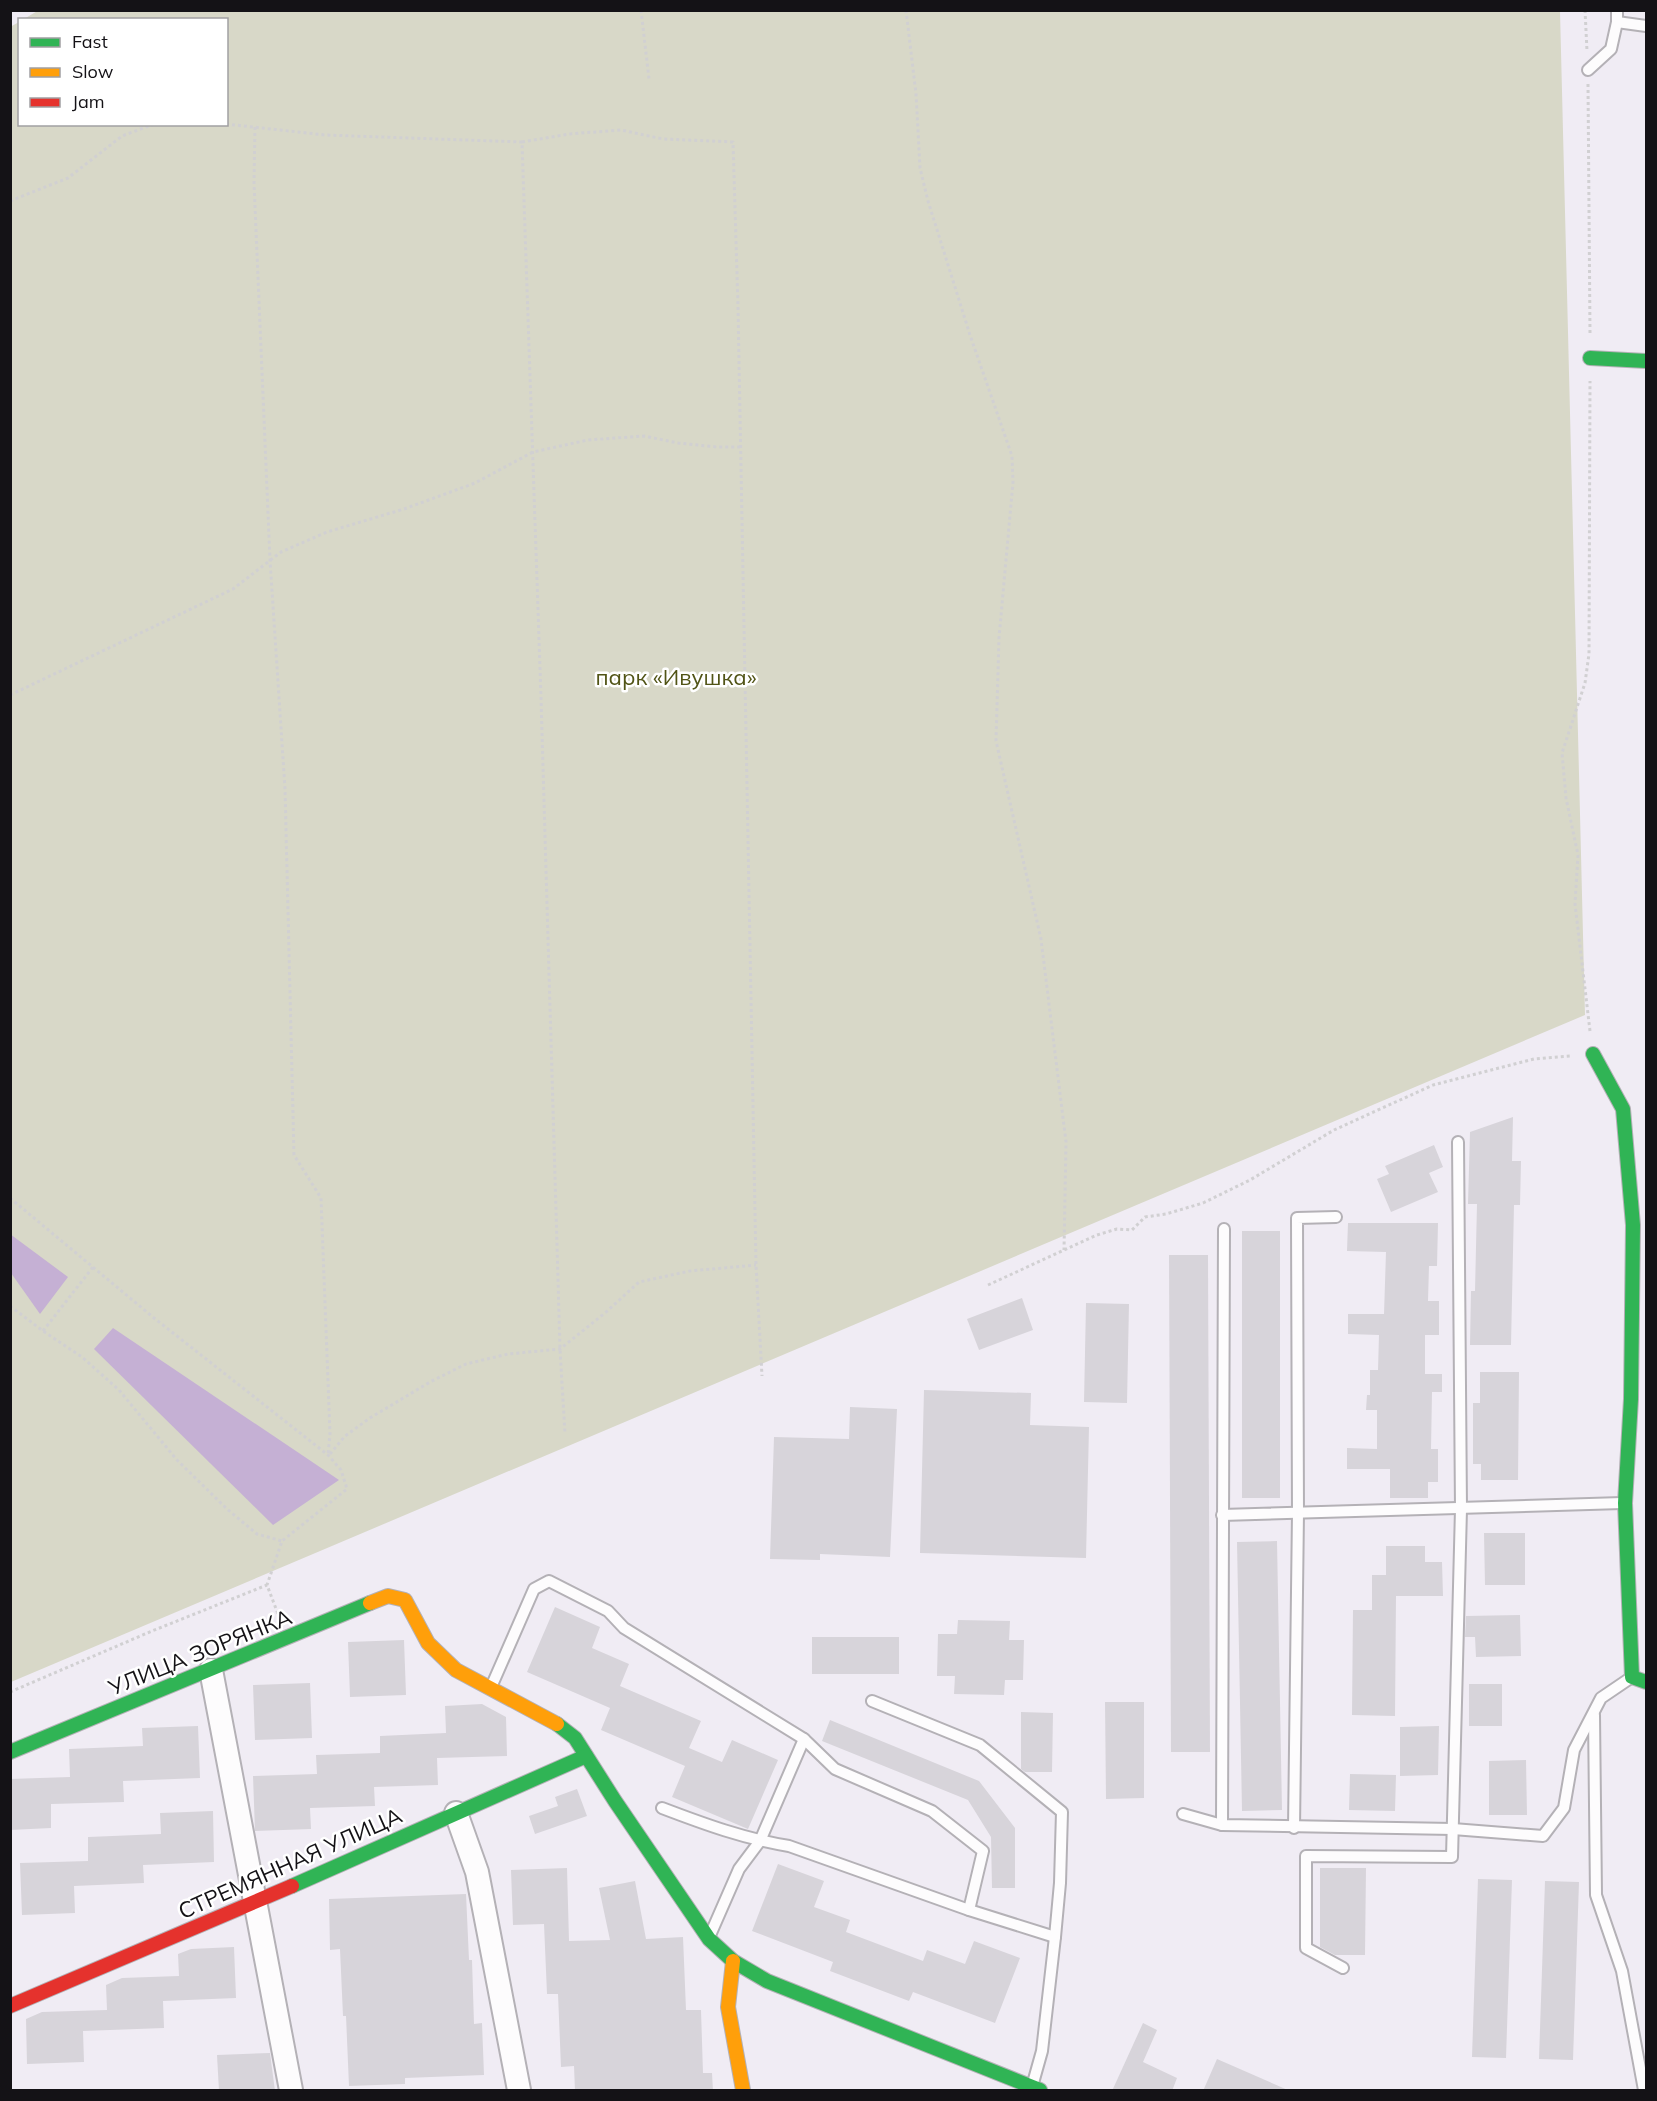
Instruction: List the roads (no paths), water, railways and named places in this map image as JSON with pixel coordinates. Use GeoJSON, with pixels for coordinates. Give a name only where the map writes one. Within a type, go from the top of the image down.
{"type":"FeatureCollection","features":[{"type":"Feature","properties":{"kind":"street"},"geometry":{"type":"LineString","coordinates":[[1590,358],[1647,361]]}},
{"type":"Feature","properties":{"kind":"street"},"geometry":{"type":"LineString","coordinates":[[1593,1054],[1623,1109],[1633,1225],[1631,1399],[1625,1503],[1632,1677],[1647,1683]]}},
{"type":"Feature","properties":{"kind":"street","name":"УЛИЦА ЗОРЯНКА"},"geometry":{"type":"LineString","coordinates":[[10,1752],[388,1596],[405,1600],[428,1644],[456,1670],[491,1688]]}},
{"type":"Feature","properties":{"kind":"street"},"geometry":{"type":"LineString","coordinates":[[211,1670],[291,2091]]}},
{"type":"Feature","properties":{"kind":"street"},"geometry":{"type":"LineString","coordinates":[[491,1688],[559,1725],[575,1738],[709,1939],[733,1960],[767,1981],[1036,2088]]}},
{"type":"Feature","properties":{"kind":"street","name":"СТРЕМЯННАЯ УЛИЦА"},"geometry":{"type":"LineString","coordinates":[[10,2006],[255,1902],[586,1756]]}},
{"type":"Feature","properties":{"kind":"street"},"geometry":{"type":"LineString","coordinates":[[456,1813],[477,1872],[519,2091]]}},
{"type":"Feature","properties":{"kind":"street"},"geometry":{"type":"LineString","coordinates":[[733,1960],[728,2007],[743,2091]]}},
{"type":"Feature","properties":{"kind":"lane"},"geometry":{"type":"LineString","coordinates":[[1588,70],[1611,50],[1617,16],[1647,26]]}},
{"type":"Feature","properties":{"kind":"lane"},"geometry":{"type":"LineString","coordinates":[[1343,1968],[1306,1948],[1306,1856],[1452,1857],[1461,1509],[1458,1142]]}},
{"type":"Feature","properties":{"kind":"lane"},"geometry":{"type":"LineString","coordinates":[[1294,1828],[1298,1512],[1297,1218],[1336,1217]]}},
{"type":"Feature","properties":{"kind":"lane"},"geometry":{"type":"LineString","coordinates":[[1222,1825],[1224,1229]]}},
{"type":"Feature","properties":{"kind":"lane"},"geometry":{"type":"LineString","coordinates":[[1222,1515],[1625,1503]]}},
{"type":"Feature","properties":{"kind":"lane"},"geometry":{"type":"LineString","coordinates":[[491,1688],[534,1589],[549,1581],[608,1611],[624,1628],[804,1739],[835,1768],[932,1811],[983,1851],[969,1910]]}},
{"type":"Feature","properties":{"kind":"lane"},"geometry":{"type":"LineString","coordinates":[[1183,1814],[1222,1825],[1453,1829],[1543,1836],[1564,1808],[1574,1750],[1601,1698],[1632,1677]]}},
{"type":"Feature","properties":{"kind":"lane"},"geometry":{"type":"LineString","coordinates":[[872,1701],[981,1746],[1062,1812],[1060,1882],[1055,1937],[1036,2088]]}},
{"type":"Feature","properties":{"kind":"lane"},"geometry":{"type":"LineString","coordinates":[[1594,1712],[1596,1895],[1622,1971],[1644,2091]]}},
{"type":"Feature","properties":{"kind":"lane"},"geometry":{"type":"LineString","coordinates":[[709,1939],[739,1869],[760,1841],[804,1739]]}},
{"type":"Feature","properties":{"kind":"lane"},"geometry":{"type":"LineString","coordinates":[[662,1808],[760,1841],[789,1846],[969,1910],[1055,1937]]}},
{"type":"Feature","properties":{"kind":"park label","name":"парк «Ивушка»"},"geometry":{"type":"Point","coordinates":[676,677]}}]}
